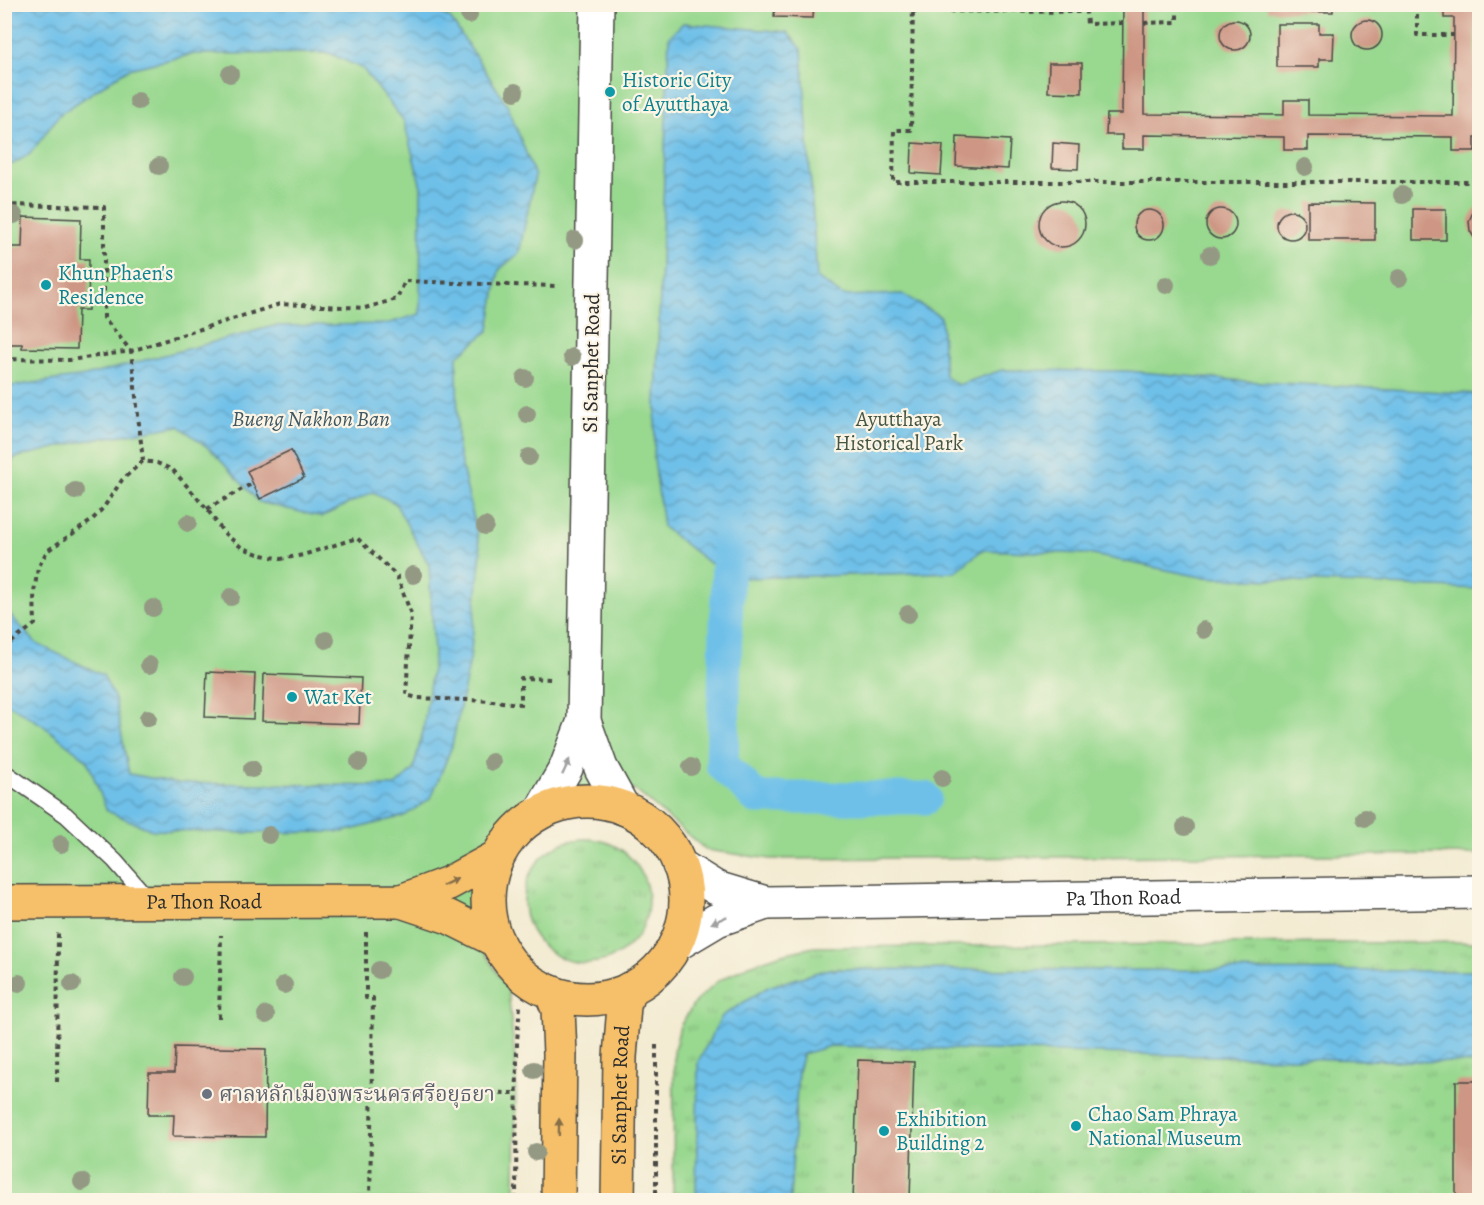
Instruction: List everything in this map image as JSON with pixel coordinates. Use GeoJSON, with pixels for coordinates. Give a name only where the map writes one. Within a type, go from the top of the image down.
{"type":"FeatureCollection","features":[{"type":"Feature","properties":{"kind":"main road"},"geometry":{"type":"LineString","coordinates":[[582,801],[603,802],[623,808],[642,818],[657,831],[670,846],[680,865],[685,884],[686,904],[675,945],[649,977],[629,989],[604,997],[577,998],[551,992],[537,985],[508,960],[497,941],[490,921],[488,900],[490,878],[497,857],[508,839],[523,824],[541,812],[561,804],[582,801]]}},
{"type":"Feature","properties":{"kind":"main road","name":"Pa Thon Road"},"geometry":{"type":"LineString","coordinates":[[401,901],[449,883],[497,857]]}},
{"type":"Feature","properties":{"kind":"main road","name":"Pa Thon Road"},"geometry":{"type":"LineString","coordinates":[[4,902],[401,901],[449,917],[497,941]]}},
{"type":"Feature","properties":{"kind":"main road","name":"Si Sanphet Road"},"geometry":{"type":"LineString","coordinates":[[618,1200],[620,1057],[624,1006],[629,989]]}},
{"type":"Feature","properties":{"kind":"main road"},"geometry":{"type":"LineString","coordinates":[[551,992],[558,1010],[560,1054],[558,1200]]}},
{"type":"Feature","properties":{"kind":"street","name":"Si Sanphet Road"},"geometry":{"type":"LineString","coordinates":[[541,812],[566,768],[584,720],[597,4]]}},
{"type":"Feature","properties":{"kind":"street","name":"Si Sanphet Road"},"geometry":{"type":"LineString","coordinates":[[584,720],[601,768],[623,808]]}},
{"type":"Feature","properties":{"kind":"street","name":"Pa Thon Road"},"geometry":{"type":"LineString","coordinates":[[680,865],[716,888],[766,903],[1479,892]]}},
{"type":"Feature","properties":{"kind":"street","name":"Pa Thon Road"},"geometry":{"type":"LineString","coordinates":[[675,945],[717,920],[766,903]]}},
{"type":"Feature","properties":{"kind":"lane"},"geometry":{"type":"LineString","coordinates":[[4,772],[66,814],[115,861],[151,902]]}},
{"type":"Feature","properties":{"kind":"path"},"geometry":{"type":"LineString","coordinates":[[913,4],[911,130],[894,130],[893,182],[1479,182]]}},
{"type":"Feature","properties":{"kind":"path"},"geometry":{"type":"LineString","coordinates":[[1144,23],[1177,22],[1177,4]]}},
{"type":"Feature","properties":{"kind":"path"},"geometry":{"type":"LineString","coordinates":[[1417,5],[1417,35],[1454,35]]}},
{"type":"Feature","properties":{"kind":"path"},"geometry":{"type":"LineString","coordinates":[[913,11],[1086,12],[1087,24],[1123,23]]}},
{"type":"Feature","properties":{"kind":"path"},"geometry":{"type":"LineString","coordinates":[[4,205],[104,207],[104,318],[131,351],[143,461]]}},
{"type":"Feature","properties":{"kind":"path"},"geometry":{"type":"LineString","coordinates":[[4,359],[70,360],[131,351],[280,304],[365,308],[398,299],[405,281],[592,286]]}},
{"type":"Feature","properties":{"kind":"path"},"geometry":{"type":"LineString","coordinates":[[143,461],[156,463],[173,470],[224,532],[241,547],[258,554],[281,559],[303,555],[357,538],[397,576],[411,614],[406,695],[418,698],[521,704],[521,678],[585,679]]}},
{"type":"Feature","properties":{"kind":"path"},"geometry":{"type":"LineString","coordinates":[[4,648],[35,624],[34,592],[38,568],[47,551],[91,521],[104,507],[122,480],[143,461]]}},
{"type":"Feature","properties":{"kind":"path"},"geometry":{"type":"LineString","coordinates":[[207,509],[253,483]]}},
{"type":"Feature","properties":{"kind":"path"},"geometry":{"type":"LineString","coordinates":[[57,1082],[59,902]]}},
{"type":"Feature","properties":{"kind":"path"},"geometry":{"type":"LineString","coordinates":[[219,1018],[220,964]]}},
{"type":"Feature","properties":{"kind":"path"},"geometry":{"type":"LineString","coordinates":[[366,965],[366,998],[373,998],[370,1200]]}},
{"type":"Feature","properties":{"kind":"path"},"geometry":{"type":"LineString","coordinates":[[516,1200],[517,1041],[524,975]]}},
{"type":"Feature","properties":{"kind":"path"},"geometry":{"type":"LineString","coordinates":[[293,1091],[516,1093]]}},
{"type":"Feature","properties":{"kind":"green space","name":"Ayutthaya Historical Park"},"geometry":{"type":"Polygon","coordinates":[[[5,5],[1479,5],[1479,854],[770,859],[706,850],[635,790],[541,787],[476,851],[475,937],[508,990],[516,1069],[515,1200],[5,1200],[5,5]]]}},
{"type":"Feature","properties":{"kind":"green space"},"geometry":{"type":"Polygon","coordinates":[[[586,839],[610,844],[630,857],[643,877],[648,901],[643,925],[630,945],[610,958],[586,963],[562,958],[542,945],[529,925],[524,901],[529,877],[542,857],[562,844],[586,839]]]}},
{"type":"Feature","properties":{"kind":"green space","name":"Chao Sam Phraya National Museum"},"geometry":{"type":"Polygon","coordinates":[[[1479,942],[1479,1200],[673,1200],[674,1051],[680,1026],[695,1002],[718,981],[747,966],[782,954],[814,947],[1479,942]]]}},
{"type":"Feature","properties":{"kind":"water","name":"Bueng Nakhon Ban"},"geometry":{"type":"Polygon","coordinates":[[[424,4],[451,19],[507,104],[535,176],[519,253],[499,270],[489,330],[457,357],[458,449],[481,552],[470,660],[452,746],[431,798],[404,816],[343,832],[244,833],[152,830],[107,811],[87,760],[41,724],[5,702],[5,609],[37,644],[103,675],[115,699],[129,774],[178,783],[395,786],[413,770],[423,731],[434,654],[429,565],[395,503],[373,492],[321,517],[259,502],[211,450],[179,426],[84,441],[14,458],[5,479],[5,387],[85,376],[274,326],[386,324],[420,314],[421,187],[404,121],[363,69],[329,53],[194,54],[128,69],[60,114],[30,154],[13,164],[5,165],[5,5],[424,4]]]}},
{"type":"Feature","properties":{"kind":"water"},"geometry":{"type":"Polygon","coordinates":[[[683,23],[787,32],[802,49],[817,278],[843,296],[902,294],[941,317],[945,376],[958,385],[1002,370],[1128,371],[1245,381],[1479,394],[1479,589],[1201,577],[1088,554],[982,550],[955,572],[745,578],[708,562],[663,527],[654,459],[669,37],[683,23]]]}},
{"type":"Feature","properties":{"kind":"water"},"geometry":{"type":"Polygon","coordinates":[[[828,969],[1479,971],[1479,1063],[830,1046],[803,1054],[798,1071],[790,1200],[696,1200],[698,1062],[722,1016],[768,987],[828,969]]]}},
{"type":"Feature","properties":{"kind":"building"},"geometry":{"type":"Polygon","coordinates":[[[775,4],[814,4],[813,18],[774,17],[775,4]]]}},
{"type":"Feature","properties":{"kind":"building"},"geometry":{"type":"Polygon","coordinates":[[[1123,4],[1144,4],[1144,114],[1284,115],[1284,100],[1308,100],[1308,115],[1453,116],[1454,18],[1444,18],[1444,4],[1480,4],[1480,18],[1475,18],[1475,116],[1480,116],[1480,137],[1475,137],[1475,151],[1453,151],[1453,137],[1308,136],[1308,150],[1284,150],[1284,137],[1144,135],[1144,149],[1122,149],[1122,135],[1106,135],[1107,114],[1122,114],[1123,4]]]}},
{"type":"Feature","properties":{"kind":"building"},"geometry":{"type":"Polygon","coordinates":[[[1267,4],[1333,4],[1333,12],[1267,11],[1267,4]]]}},
{"type":"Feature","properties":{"kind":"building"},"geometry":{"type":"Polygon","coordinates":[[[1235,20],[1241,21],[1249,29],[1249,41],[1241,49],[1235,50],[1229,49],[1221,41],[1220,35],[1221,29],[1229,21],[1235,20]]]}},
{"type":"Feature","properties":{"kind":"building"},"geometry":{"type":"Polygon","coordinates":[[[1367,20],[1373,21],[1381,29],[1381,41],[1373,49],[1367,50],[1361,49],[1353,41],[1352,35],[1353,29],[1361,21],[1367,20]]]}},
{"type":"Feature","properties":{"kind":"building"},"geometry":{"type":"Polygon","coordinates":[[[1277,24],[1319,24],[1319,33],[1334,33],[1333,59],[1319,59],[1319,67],[1277,67],[1277,24]]]}},
{"type":"Feature","properties":{"kind":"building"},"geometry":{"type":"Polygon","coordinates":[[[1049,63],[1082,63],[1082,93],[1048,92],[1049,63]]]}},
{"type":"Feature","properties":{"kind":"building"},"geometry":{"type":"Polygon","coordinates":[[[957,137],[1010,140],[1008,169],[956,166],[957,137]]]}},
{"type":"Feature","properties":{"kind":"building"},"geometry":{"type":"Polygon","coordinates":[[[912,143],[943,145],[941,175],[911,173],[912,143]]]}},
{"type":"Feature","properties":{"kind":"building"},"geometry":{"type":"Polygon","coordinates":[[[1053,143],[1079,145],[1078,169],[1052,168],[1053,143]]]}},
{"type":"Feature","properties":{"kind":"building"},"geometry":{"type":"Polygon","coordinates":[[[1062,201],[1078,208],[1085,224],[1078,240],[1062,247],[1046,240],[1039,224],[1046,208],[1062,201]]]}},
{"type":"Feature","properties":{"kind":"building"},"geometry":{"type":"Polygon","coordinates":[[[1308,202],[1375,203],[1375,240],[1308,240],[1308,202]]]}},
{"type":"Feature","properties":{"kind":"building"},"geometry":{"type":"Polygon","coordinates":[[[1480,206],[1480,242],[1470,231],[1469,221],[1473,212],[1480,206]]]}},
{"type":"Feature","properties":{"kind":"building"},"geometry":{"type":"Polygon","coordinates":[[[1221,209],[1227,210],[1235,218],[1235,230],[1227,238],[1221,239],[1215,238],[1207,230],[1206,224],[1207,218],[1215,210],[1221,209]]]}},
{"type":"Feature","properties":{"kind":"building"},"geometry":{"type":"Polygon","coordinates":[[[1413,209],[1446,209],[1446,240],[1413,240],[1413,209]]]}},
{"type":"Feature","properties":{"kind":"building"},"geometry":{"type":"Polygon","coordinates":[[[1149,210],[1160,214],[1164,225],[1160,236],[1149,240],[1138,236],[1134,225],[1138,214],[1149,210]]]}},
{"type":"Feature","properties":{"kind":"building"},"geometry":{"type":"Polygon","coordinates":[[[1291,211],[1301,215],[1305,225],[1301,235],[1291,239],[1281,235],[1277,225],[1281,215],[1291,211]]]}},
{"type":"Feature","properties":{"kind":"building","name":"Khun Phaen's Residence"},"geometry":{"type":"Polygon","coordinates":[[[23,217],[81,219],[80,259],[89,259],[88,310],[78,310],[77,349],[22,348],[22,344],[4,344],[4,247],[22,247],[23,217]]]}},
{"type":"Feature","properties":{"kind":"building"},"geometry":{"type":"Polygon","coordinates":[[[291,450],[304,478],[260,499],[247,471],[291,450]]]}},
{"type":"Feature","properties":{"kind":"building"},"geometry":{"type":"Polygon","coordinates":[[[207,672],[255,674],[253,719],[205,717],[207,672]]]}},
{"type":"Feature","properties":{"kind":"building"},"geometry":{"type":"Polygon","coordinates":[[[264,674],[361,678],[359,724],[262,721],[264,674]]]}},
{"type":"Feature","properties":{"kind":"building","name":"ศาลหลักเมืองพระนครศรีอยุธยา"},"geometry":{"type":"Polygon","coordinates":[[[175,1047],[266,1049],[265,1137],[173,1136],[174,1115],[148,1115],[149,1073],[174,1073],[175,1047]]]}},
{"type":"Feature","properties":{"kind":"building","name":"Exhibition Building 2"},"geometry":{"type":"Polygon","coordinates":[[[858,1060],[914,1062],[910,1200],[853,1200],[858,1060]]]}},
{"type":"Feature","properties":{"kind":"building"},"geometry":{"type":"Polygon","coordinates":[[[1456,1081],[1480,1081],[1480,1199],[1456,1199],[1456,1081]]]}},
{"type":"Feature","properties":{"kind":"waterway"},"geometry":{"type":"LineString","coordinates":[[729,527],[722,765],[757,798],[925,798]]}},
{"type":"Feature","properties":{"kind":"place","name":"Historic City of Ayutthaya"},"geometry":{"type":"Point","coordinates":[610,92]}},
{"type":"Feature","properties":{"kind":"place","name":"Khun Phaen's Residence"},"geometry":{"type":"Point","coordinates":[46,285]}},
{"type":"Feature","properties":{"kind":"place","name":"Wat Ket"},"geometry":{"type":"Point","coordinates":[292,697]}},
{"type":"Feature","properties":{"kind":"place","name":"ศาลหลักเมืองพระนครศรีอยุธยา"},"geometry":{"type":"Point","coordinates":[207,1094]}},
{"type":"Feature","properties":{"kind":"place","name":"Chao Sam Phraya National Museum"},"geometry":{"type":"Point","coordinates":[1076,1126]}},
{"type":"Feature","properties":{"kind":"place","name":"Exhibition Building 2"},"geometry":{"type":"Point","coordinates":[884,1131]}}]}
